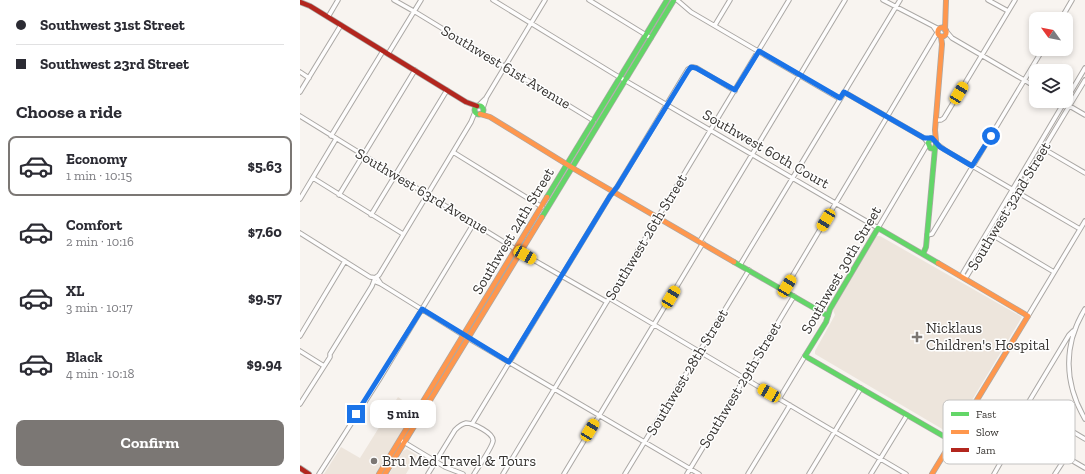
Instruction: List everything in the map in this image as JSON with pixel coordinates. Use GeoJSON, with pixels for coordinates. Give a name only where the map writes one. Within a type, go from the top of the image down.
{"type":"FeatureCollection","features":[{"type":"Feature","properties":{"kind":"street"},"geometry":{"type":"LineString","coordinates":[[328,17],[338,0]]}},
{"type":"Feature","properties":{"kind":"street","name":"Southwest 61st Avenue"},"geometry":{"type":"LineString","coordinates":[[394,0],[599,124]]}},
{"type":"Feature","properties":{"kind":"street"},"geometry":{"type":"LineString","coordinates":[[388,54],[421,0]]}},
{"type":"Feature","properties":{"kind":"street","name":"Southwest 60th Court"},"geometry":{"type":"LineString","coordinates":[[493,0],[667,105],[1028,316]]}},
{"type":"Feature","properties":{"kind":"street"},"geometry":{"type":"LineString","coordinates":[[300,404],[318,372],[376,280],[545,0]]}},
{"type":"Feature","properties":{"kind":"street"},"geometry":{"type":"LineString","coordinates":[[589,0],[651,38]]}},
{"type":"Feature","properties":{"kind":"street","name":"Southwest 24th Street"},"geometry":{"type":"LineString","coordinates":[[386,474],[599,124],[646,35],[667,0]]}},
{"type":"Feature","properties":{"kind":"street"},"geometry":{"type":"LineString","coordinates":[[675,0],[688,10],[840,98]]}},
{"type":"Feature","properties":{"kind":"street","name":"Southwest 24th Street"},"geometry":{"type":"LineString","coordinates":[[379,474],[567,164],[675,0]]}},
{"type":"Feature","properties":{"kind":"street"},"geometry":{"type":"LineString","coordinates":[[715,26],[730,0]]}},
{"type":"Feature","properties":{"kind":"street","name":"Southwest 26th Street"},"geometry":{"type":"LineString","coordinates":[[502,474],[789,0]]}},
{"type":"Feature","properties":{"kind":"street"},"geometry":{"type":"LineString","coordinates":[[564,474],[654,325],[752,155],[845,0]]}},
{"type":"Feature","properties":{"kind":"street"},"geometry":{"type":"LineString","coordinates":[[883,0],[933,26],[942,33],[1029,83]]}},
{"type":"Feature","properties":{"kind":"street"},"geometry":{"type":"LineString","coordinates":[[740,265],[900,0]]}},
{"type":"Feature","properties":{"kind":"street"},"geometry":{"type":"LineString","coordinates":[[923,254],[927,236],[933,159],[932,144],[936,120],[942,33],[946,0]]}},
{"type":"Feature","properties":{"kind":"street"},"geometry":{"type":"LineString","coordinates":[[988,0],[1008,11]]}},
{"type":"Feature","properties":{"kind":"street"},"geometry":{"type":"LineString","coordinates":[[936,120],[941,120],[944,118],[1015,0]]}},
{"type":"Feature","properties":{"kind":"street"},"geometry":{"type":"LineString","coordinates":[[1065,12],[1072,0]]}},
{"type":"Feature","properties":{"kind":"street"},"geometry":{"type":"LineString","coordinates":[[301,1],[341,24],[572,167],[828,316]]}},
{"type":"Feature","properties":{"kind":"street"},"geometry":{"type":"LineString","coordinates":[[300,92],[341,24]]}},
{"type":"Feature","properties":{"kind":"street"},"geometry":{"type":"LineString","coordinates":[[784,290],[933,40],[942,33]]}},
{"type":"Feature","properties":{"kind":"street"},"geometry":{"type":"LineString","coordinates":[[331,136],[383,51]]}},
{"type":"Feature","properties":{"kind":"street"},"geometry":{"type":"LineString","coordinates":[[927,236],[932,234],[1039,56]]}},
{"type":"Feature","properties":{"kind":"street"},"geometry":{"type":"LineString","coordinates":[[472,424],[561,276],[691,67],[696,68],[735,90]]}},
{"type":"Feature","properties":{"kind":"street","name":"Southwest 32nd Street"},"geometry":{"type":"LineString","coordinates":[[1073,87],[1085,68]]}},
{"type":"Feature","properties":{"kind":"street"},"geometry":{"type":"LineString","coordinates":[[339,194],[415,70]]}},
{"type":"Feature","properties":{"kind":"street"},"geometry":{"type":"LineString","coordinates":[[300,72],[309,78]]}},
{"type":"Feature","properties":{"kind":"street","name":"Southwest 32nd Street"},"geometry":{"type":"LineString","coordinates":[[1073,100],[1085,80]]}},
{"type":"Feature","properties":{"kind":"street"},"geometry":{"type":"LineString","coordinates":[[371,214],[447,90]]}},
{"type":"Feature","properties":{"kind":"street"},"geometry":{"type":"LineString","coordinates":[[844,92],[1080,229]]}},
{"type":"Feature","properties":{"kind":"street","name":"Southwest 32nd Street"},"geometry":{"type":"LineString","coordinates":[[962,278],[963,273],[1060,108]]}},
{"type":"Feature","properties":{"kind":"street","name":"Southwest 32nd Street"},"geometry":{"type":"LineString","coordinates":[[962,278],[967,276],[1068,108]]}},
{"type":"Feature","properties":{"kind":"street"},"geometry":{"type":"LineString","coordinates":[[1073,108],[1085,115]]}},
{"type":"Feature","properties":{"kind":"street","name":"Southwest 63rd Avenue"},"geometry":{"type":"LineString","coordinates":[[300,116],[516,249],[607,302]]}},
{"type":"Feature","properties":{"kind":"street"},"geometry":{"type":"LineString","coordinates":[[300,199],[336,139]]}},
{"type":"Feature","properties":{"kind":"street","name":"Southwest 30th Street"},"geometry":{"type":"LineString","coordinates":[[779,399],[826,322],[830,309],[923,153],[932,144]]}},
{"type":"Feature","properties":{"kind":"street"},"geometry":{"type":"LineString","coordinates":[[1044,149],[1085,173]]}},
{"type":"Feature","properties":{"kind":"street"},"geometry":{"type":"LineString","coordinates":[[453,152],[542,206],[546,210]]}},
{"type":"Feature","properties":{"kind":"street"},"geometry":{"type":"LineString","coordinates":[[313,178],[403,234]]}},
{"type":"Feature","properties":{"kind":"street"},"geometry":{"type":"LineString","coordinates":[[977,400],[1085,221]]}},
{"type":"Feature","properties":{"kind":"street"},"geometry":{"type":"LineString","coordinates":[[319,474],[474,223]]}},
{"type":"Feature","properties":{"kind":"street"},"geometry":{"type":"LineString","coordinates":[[300,233],[463,335],[699,474]]}},
{"type":"Feature","properties":{"kind":"street"},"geometry":{"type":"LineString","coordinates":[[992,235],[1054,272]]}},
{"type":"Feature","properties":{"kind":"street"},"geometry":{"type":"LineString","coordinates":[[300,336],[345,262]]}},
{"type":"Feature","properties":{"kind":"street","name":"Southwest 28th Street"},"geometry":{"type":"LineString","coordinates":[[625,474],[749,270]]}},
{"type":"Feature","properties":{"kind":"street","name":"Southwest 29th Street"},"geometry":{"type":"LineString","coordinates":[[687,474],[794,296]]}},
{"type":"Feature","properties":{"kind":"street"},"geometry":{"type":"LineString","coordinates":[[609,298],[906,474]]}},
{"type":"Feature","properties":{"kind":"street"},"geometry":{"type":"LineString","coordinates":[[1085,309],[1074,330],[1069,357],[1070,380],[1075,399],[1085,419]]}},
{"type":"Feature","properties":{"kind":"street"},"geometry":{"type":"LineString","coordinates":[[1031,400],[1069,335],[1074,330]]}},
{"type":"Feature","properties":{"kind":"street"},"geometry":{"type":"LineString","coordinates":[[300,351],[323,365]]}},
{"type":"Feature","properties":{"kind":"street"},"geometry":{"type":"LineString","coordinates":[[805,356],[943,437]]}},
{"type":"Feature","properties":{"kind":"street"},"geometry":{"type":"LineString","coordinates":[[809,474],[861,388]]}},
{"type":"Feature","properties":{"kind":"street"},"geometry":{"type":"LineString","coordinates":[[748,474],[790,405]]}},
{"type":"Feature","properties":{"kind":"street"},"geometry":{"type":"LineString","coordinates":[[396,411],[416,424]]}},
{"type":"Feature","properties":{"kind":"street"},"geometry":{"type":"LineString","coordinates":[[871,474],[907,415]]}},
{"type":"Feature","properties":{"kind":"street"},"geometry":{"type":"LineString","coordinates":[[428,474],[457,428],[464,424],[472,424],[490,434],[493,440],[474,474]]}},
{"type":"Feature","properties":{"kind":"street"},"geometry":{"type":"LineString","coordinates":[[1075,433],[1085,439]]}},
{"type":"Feature","properties":{"kind":"street"},"geometry":{"type":"LineString","coordinates":[[400,440],[436,462],[463,474]]}},
{"type":"Feature","properties":{"kind":"street"},"geometry":{"type":"LineString","coordinates":[[932,474],[943,456]]}},
{"type":"Feature","properties":{"kind":"street"},"geometry":{"type":"LineString","coordinates":[[1075,462],[1085,468]]}},
{"type":"Feature","properties":{"kind":"street"},"geometry":{"type":"LineString","coordinates":[[994,474],[1000,464]]}},
{"type":"Feature","properties":{"kind":"street"},"geometry":{"type":"LineString","coordinates":[[1055,474],[1061,464]]}},
{"type":"Feature","properties":{"kind":"street"},"geometry":{"type":"LineString","coordinates":[[300,468],[309,474]]}},
{"type":"Feature","properties":{"kind":"shaded area","name":"Nicklaus Children's Hospital"},"geometry":{"type":"Polygon","coordinates":[[[880,236],[1022,317],[972,400],[943,400],[943,429],[815,354],[815,351],[835,315],[833,310],[834,306],[875,238],[880,236]]]}},
{"type":"Feature","properties":{"kind":"shaded area"},"geometry":{"type":"Polygon","coordinates":[[[398,397],[415,409],[376,474],[324,474],[341,447],[360,458],[398,397]]]}},
{"type":"Feature","properties":{"kind":"shaded area"},"geometry":{"type":"Polygon","coordinates":[[[407,449],[417,455],[406,474],[389,474],[403,451],[407,449]]]}},
{"type":"Feature","properties":{"kind":"traffic: fast"},"geometry":{"type":"LineString","coordinates":[[547,197],[667,0]]}},
{"type":"Feature","properties":{"kind":"traffic: fast"},"geometry":{"type":"LineString","coordinates":[[542,217],[674,0]]}},
{"type":"Feature","properties":{"kind":"traffic: fast"},"geometry":{"type":"LineString","coordinates":[[477,106],[481,106],[483,110],[481,114],[477,114],[475,112],[475,108],[477,106]]}},
{"type":"Feature","properties":{"kind":"traffic: fast"},"geometry":{"type":"LineString","coordinates":[[931,138],[936,142],[934,149],[930,148],[928,143],[931,138]]}},
{"type":"Feature","properties":{"kind":"traffic: fast"},"geometry":{"type":"LineString","coordinates":[[923,254],[926,247],[935,148]]}},
{"type":"Feature","properties":{"kind":"traffic: fast"},"geometry":{"type":"LineString","coordinates":[[938,263],[878,228],[830,309],[826,322],[805,356],[943,436]]}},
{"type":"Feature","properties":{"kind":"traffic: fast"},"geometry":{"type":"LineString","coordinates":[[734,262],[828,316]]}},
{"type":"Feature","properties":{"kind":"traffic: slow"},"geometry":{"type":"LineString","coordinates":[[945,30],[946,0]]}},
{"type":"Feature","properties":{"kind":"traffic: slow"},"geometry":{"type":"LineString","coordinates":[[940,28],[944,28],[946,32],[944,36],[940,36],[938,34],[938,30],[940,28]]}},
{"type":"Feature","properties":{"kind":"traffic: slow"},"geometry":{"type":"LineString","coordinates":[[936,141],[935,130],[942,44],[941,37]]}},
{"type":"Feature","properties":{"kind":"traffic: slow"},"geometry":{"type":"LineString","coordinates":[[480,114],[490,117],[576,170],[734,262]]}},
{"type":"Feature","properties":{"kind":"traffic: slow"},"geometry":{"type":"LineString","coordinates":[[379,474],[547,197]]}},
{"type":"Feature","properties":{"kind":"traffic: slow"},"geometry":{"type":"LineString","coordinates":[[385,474],[542,217]]}},
{"type":"Feature","properties":{"kind":"traffic: slow"},"geometry":{"type":"LineString","coordinates":[[938,263],[1028,316],[977,400]]}},
{"type":"Feature","properties":{"kind":"traffic: slow"},"geometry":{"type":"LineString","coordinates":[[932,474],[943,456]]}},
{"type":"Feature","properties":{"kind":"traffic: jam"},"geometry":{"type":"LineString","coordinates":[[300,2],[310,6],[466,102],[477,106]]}},
{"type":"Feature","properties":{"kind":"traffic: jam"},"geometry":{"type":"LineString","coordinates":[[300,468],[309,474]]}},
{"type":"Feature","properties":{"kind":"place","name":"Nicklaus Children's Hospital"},"geometry":{"type":"Point","coordinates":[917,337]}},
{"type":"Feature","properties":{"kind":"place","name":"Bru Med Travel & Tours"},"geometry":{"type":"Point","coordinates":[374,461]}},
{"type":"Feature","properties":{"kind":"route"},"geometry":{"type":"LineString","coordinates":[[356,414],[379,380],[422,309],[509,362],[610,196],[691,67],[696,68],[735,90],[759,51],[840,98],[844,92],[924,138],[932,138],[940,147],[972,166],[991,136]]}}]}
